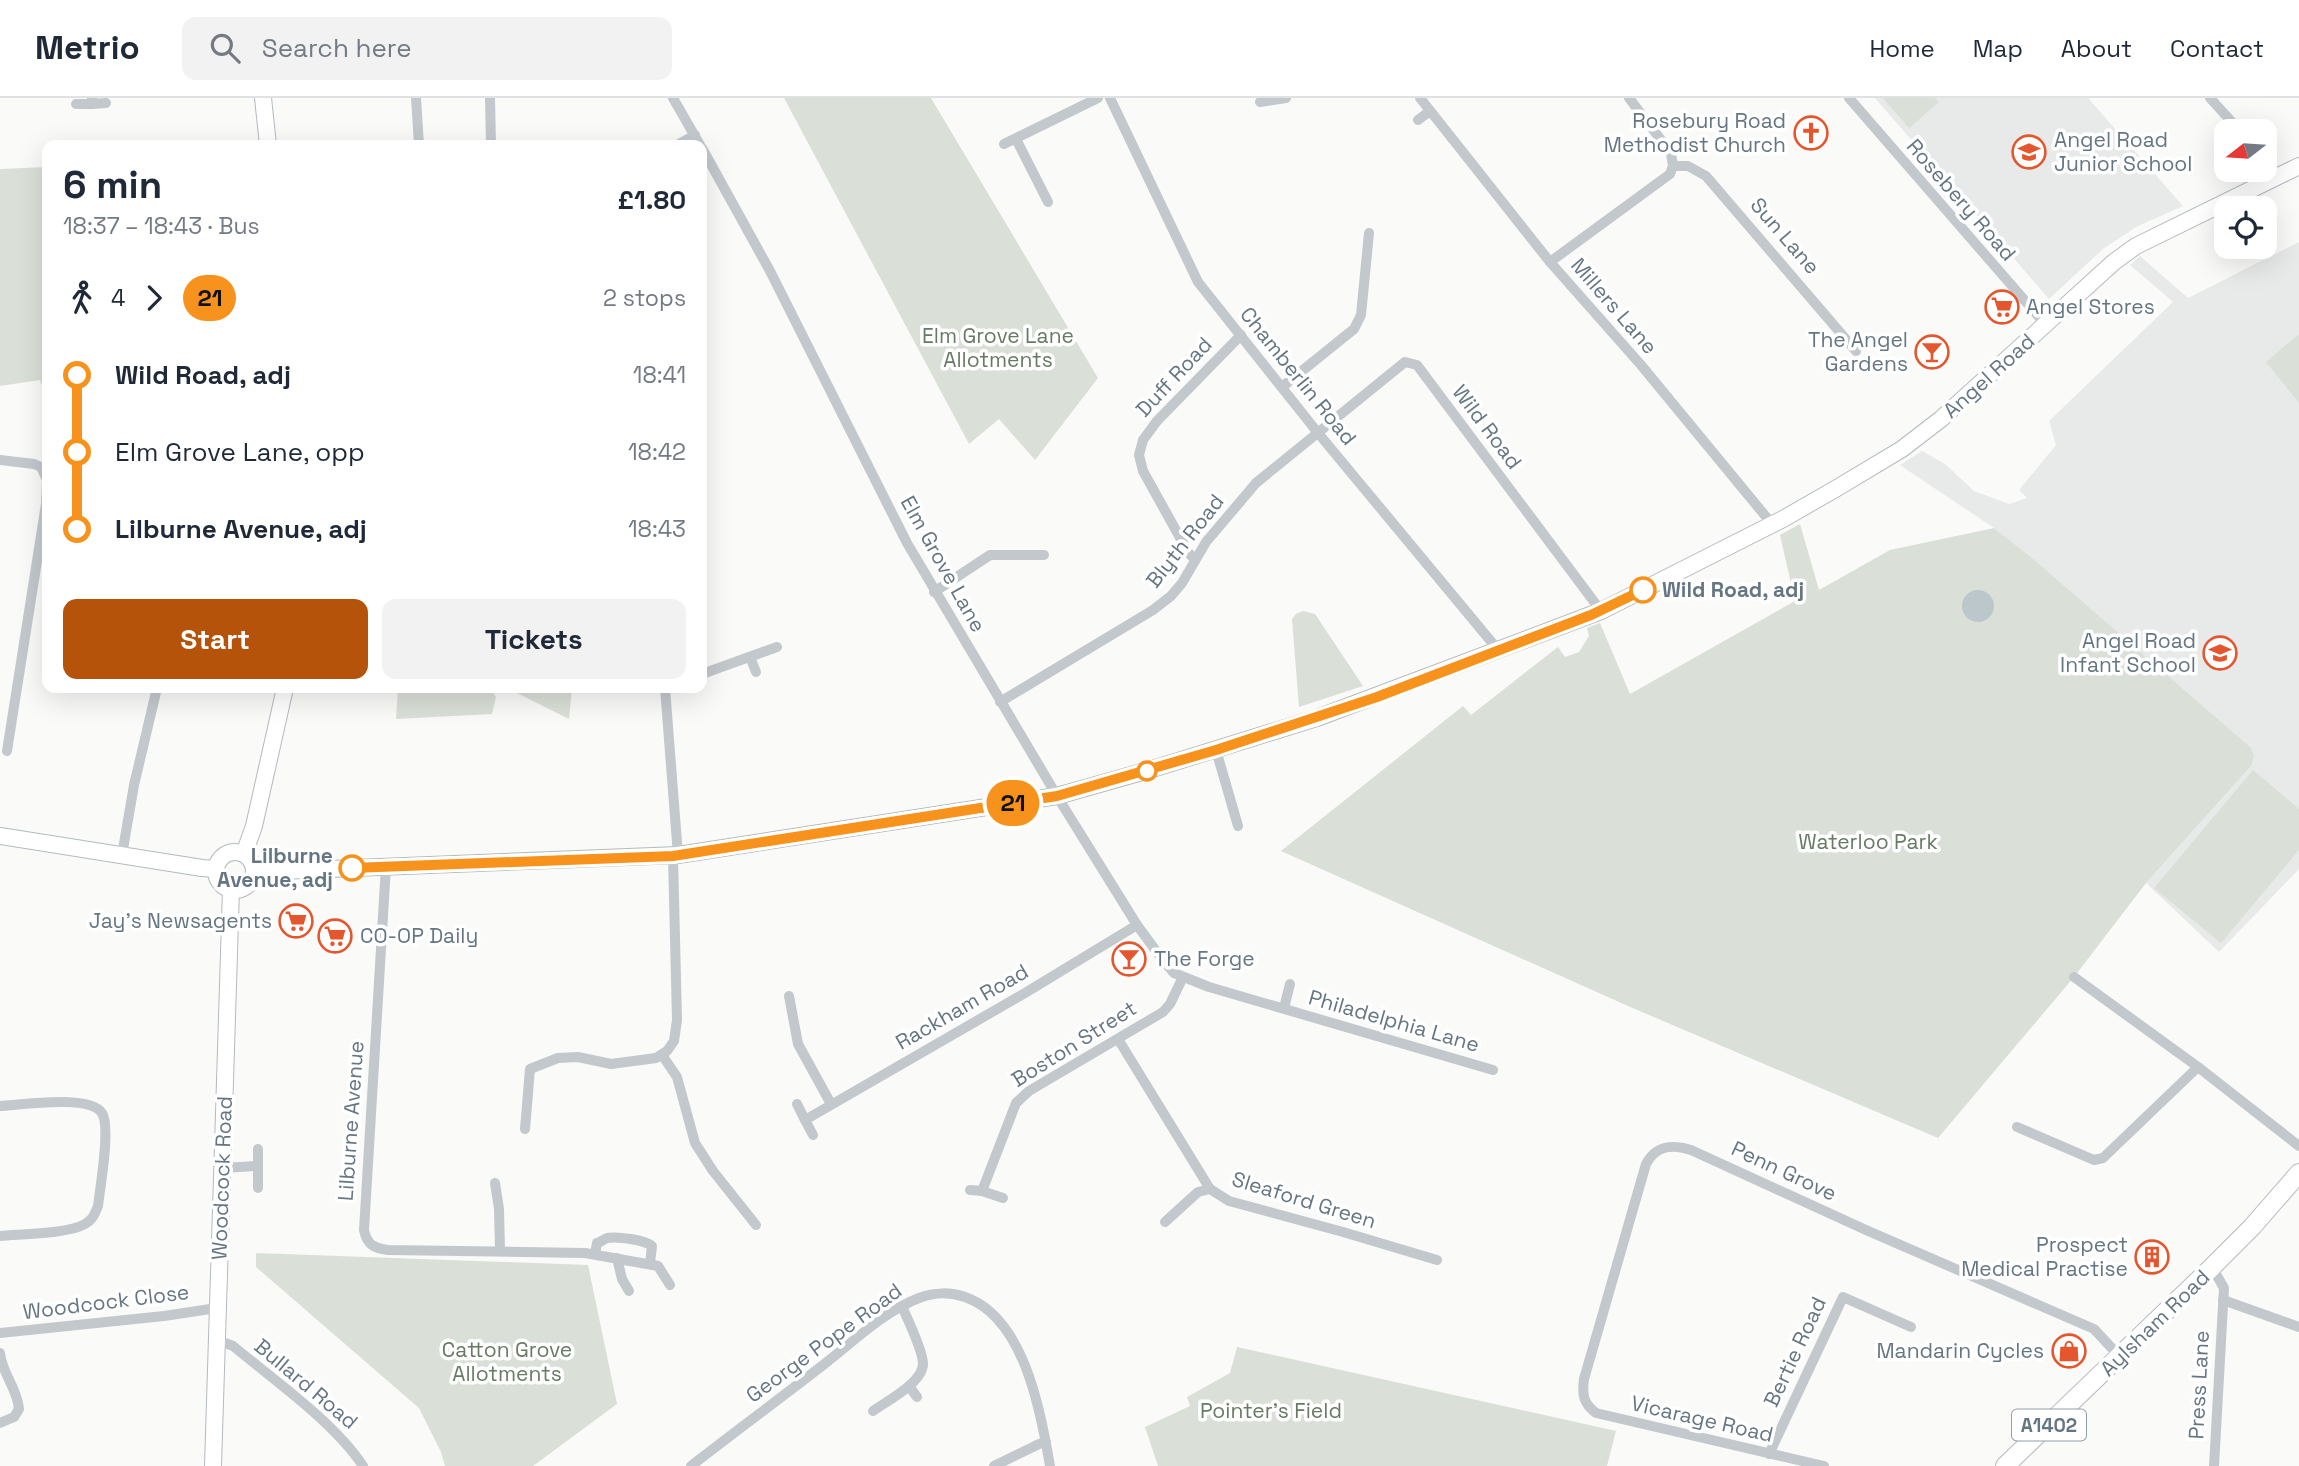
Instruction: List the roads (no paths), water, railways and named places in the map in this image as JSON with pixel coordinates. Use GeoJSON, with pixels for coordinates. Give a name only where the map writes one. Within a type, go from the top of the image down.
{"type":"FeatureCollection","features":[{"type":"Feature","properties":{"kind":"main road","name":"Aylsham Road"},"geometry":{"type":"LineString","coordinates":[[2005,1466],[2212,1268],[2299,1174]]}},
{"type":"Feature","properties":{"kind":"street"},"geometry":{"type":"LineString","coordinates":[[263,98],[267,140]]}},
{"type":"Feature","properties":{"kind":"street"},"geometry":{"type":"LineString","coordinates":[[416,98],[419,140]]}},
{"type":"Feature","properties":{"kind":"street"},"geometry":{"type":"LineString","coordinates":[[489,98],[491,140]]}},
{"type":"Feature","properties":{"kind":"street","name":"Elm Grove Lane"},"geometry":{"type":"LineString","coordinates":[[673,98],[697,140]]}},
{"type":"Feature","properties":{"kind":"street"},"geometry":{"type":"LineString","coordinates":[[1004,144],[1098,98]]}},
{"type":"Feature","properties":{"kind":"street","name":"Chamberlin Road"},"geometry":{"type":"LineString","coordinates":[[1110,98],[1194,275],[1318,433],[1499,651]]}},
{"type":"Feature","properties":{"kind":"street"},"geometry":{"type":"LineString","coordinates":[[1260,103],[1286,98]]}},
{"type":"Feature","properties":{"kind":"street","name":"Millers Lane"},"geometry":{"type":"LineString","coordinates":[[1420,98],[1550,262],[1782,524]]}},
{"type":"Feature","properties":{"kind":"street"},"geometry":{"type":"LineString","coordinates":[[1550,262],[1671,174],[1671,153],[1629,98]]}},
{"type":"Feature","properties":{"kind":"street","name":"Rosebery Road"},"geometry":{"type":"LineString","coordinates":[[1849,98],[2046,325]]}},
{"type":"Feature","properties":{"kind":"street"},"geometry":{"type":"LineString","coordinates":[[2210,98],[2229,119]]}},
{"type":"Feature","properties":{"kind":"street"},"geometry":{"type":"LineString","coordinates":[[76,104],[92,101],[106,103]]}},
{"type":"Feature","properties":{"kind":"street"},"geometry":{"type":"LineString","coordinates":[[1418,120],[1430,111]]}},
{"type":"Feature","properties":{"kind":"street"},"geometry":{"type":"LineString","coordinates":[[1016,139],[1048,202]]}},
{"type":"Feature","properties":{"kind":"street","name":"Elm Grove Lane"},"geometry":{"type":"LineString","coordinates":[[707,157],[770,271],[934,592],[1137,925],[1174,973],[1183,977]]}},
{"type":"Feature","properties":{"kind":"street","name":"Sun Lane"},"geometry":{"type":"LineString","coordinates":[[1673,166],[1688,166],[1706,176],[1856,351]]}},
{"type":"Feature","properties":{"kind":"street","name":"Angel Road"},"geometry":{"type":"LineString","coordinates":[[254,872],[676,856],[1057,796],[1216,750],[1377,697],[1601,611],[1782,524],[1920,436],[2114,262],[2136,246],[2299,166]]}},
{"type":"Feature","properties":{"kind":"street"},"geometry":{"type":"LineString","coordinates":[[1282,387],[1354,329],[1361,315],[1369,233]]}},
{"type":"Feature","properties":{"kind":"street","name":"Duff Road"},"geometry":{"type":"LineString","coordinates":[[1195,560],[1143,471],[1139,455],[1143,440],[1157,421],[1241,335]]}},
{"type":"Feature","properties":{"kind":"street","name":"Wild Road"},"geometry":{"type":"LineString","coordinates":[[1318,433],[1405,362],[1417,365],[1601,611]]}},
{"type":"Feature","properties":{"kind":"street","name":"Blyth Road"},"geometry":{"type":"LineString","coordinates":[[1000,702],[1153,610],[1171,596],[1225,517],[1256,483],[1318,433]]}},
{"type":"Feature","properties":{"kind":"street"},"geometry":{"type":"LineString","coordinates":[[0,460],[42,464]]}},
{"type":"Feature","properties":{"kind":"street"},"geometry":{"type":"LineString","coordinates":[[7,751],[5,722],[42,525]]}},
{"type":"Feature","properties":{"kind":"street"},"geometry":{"type":"LineString","coordinates":[[934,592],[990,555],[1044,555]]}},
{"type":"Feature","properties":{"kind":"street"},"geometry":{"type":"LineString","coordinates":[[707,672],[777,647]]}},
{"type":"Feature","properties":{"kind":"street"},"geometry":{"type":"LineString","coordinates":[[750,657],[756,672]]}},
{"type":"Feature","properties":{"kind":"street"},"geometry":{"type":"LineString","coordinates":[[122,855],[134,785],[155,693]]}},
{"type":"Feature","properties":{"kind":"street"},"geometry":{"type":"LineString","coordinates":[[244,854],[254,826],[284,693]]}},
{"type":"Feature","properties":{"kind":"street"},"geometry":{"type":"LineString","coordinates":[[525,1129],[530,1069],[558,1058],[578,1057],[611,1064],[641,1062],[662,1055],[674,1041],[677,1020],[676,856],[665,693]]}},
{"type":"Feature","properties":{"kind":"street"},"geometry":{"type":"LineString","coordinates":[[1216,750],[1238,826]]}},
{"type":"Feature","properties":{"kind":"street"},"geometry":{"type":"LineString","coordinates":[[0,836],[202,869],[216,869]]}},
{"type":"Feature","properties":{"kind":"street"},"geometry":{"type":"LineString","coordinates":[[232,852],[244,854],[254,864],[254,872],[247,886],[231,889],[220,882],[216,869],[226,854],[232,852]]}},
{"type":"Feature","properties":{"kind":"street","name":"Lilburne Avenue"},"geometry":{"type":"LineString","coordinates":[[386,866],[363,1230],[366,1239],[373,1247],[388,1250],[595,1255],[650,1264]]}},
{"type":"Feature","properties":{"kind":"street","name":"Woodcock Road"},"geometry":{"type":"LineString","coordinates":[[213,1466],[231,889]]}},
{"type":"Feature","properties":{"kind":"street","name":"Rackham Road"},"geometry":{"type":"LineString","coordinates":[[805,1120],[1137,925]]}},
{"type":"Feature","properties":{"kind":"street","name":"Philadelphia Lane"},"geometry":{"type":"LineString","coordinates":[[1183,977],[1209,987],[1493,1070]]}},
{"type":"Feature","properties":{"kind":"street","name":"Boston Street"},"geometry":{"type":"LineString","coordinates":[[982,1191],[1016,1103],[1029,1091],[1163,1012],[1170,1004],[1183,977]]}},
{"type":"Feature","properties":{"kind":"street"},"geometry":{"type":"LineString","coordinates":[[2074,977],[2198,1067],[2299,1146]]}},
{"type":"Feature","properties":{"kind":"street","name":"Philadelphia Lane"},"geometry":{"type":"LineString","coordinates":[[1284,1008],[1290,984]]}},
{"type":"Feature","properties":{"kind":"street"},"geometry":{"type":"LineString","coordinates":[[789,996],[798,1044],[831,1104]]}},
{"type":"Feature","properties":{"kind":"street","name":"Sleaford Green"},"geometry":{"type":"LineString","coordinates":[[1118,1039],[1210,1189],[1229,1201],[1437,1260]]}},
{"type":"Feature","properties":{"kind":"street"},"geometry":{"type":"LineString","coordinates":[[662,1055],[677,1077],[695,1143],[713,1171],[756,1225]]}},
{"type":"Feature","properties":{"kind":"street"},"geometry":{"type":"LineString","coordinates":[[2018,1127],[2094,1160],[2103,1158],[2198,1067]]}},
{"type":"Feature","properties":{"kind":"street"},"geometry":{"type":"LineString","coordinates":[[0,1106],[67,1102],[88,1104],[101,1112],[106,1125],[98,1206],[94,1217],[71,1229],[0,1236]]}},
{"type":"Feature","properties":{"kind":"street"},"geometry":{"type":"LineString","coordinates":[[797,1104],[813,1135]]}},
{"type":"Feature","properties":{"kind":"street","name":"Penn Grove"},"geometry":{"type":"LineString","coordinates":[[1582,1394],[1603,1309],[1646,1164],[1653,1153],[1676,1145],[2094,1329],[2120,1357]]}},
{"type":"Feature","properties":{"kind":"street"},"geometry":{"type":"LineString","coordinates":[[258,1149],[258,1188]]}},
{"type":"Feature","properties":{"kind":"street"},"geometry":{"type":"LineString","coordinates":[[223,1168],[258,1166]]}},
{"type":"Feature","properties":{"kind":"street"},"geometry":{"type":"LineString","coordinates":[[495,1183],[500,1251]]}},
{"type":"Feature","properties":{"kind":"street"},"geometry":{"type":"LineString","coordinates":[[1165,1222],[1198,1192],[1210,1189]]}},
{"type":"Feature","properties":{"kind":"street"},"geometry":{"type":"LineString","coordinates":[[970,1190],[1003,1198]]}},
{"type":"Feature","properties":{"kind":"street"},"geometry":{"type":"LineString","coordinates":[[595,1255],[597,1244],[607,1238],[648,1242],[652,1246],[650,1264],[658,1266],[670,1286]]}},
{"type":"Feature","properties":{"kind":"street"},"geometry":{"type":"LineString","coordinates":[[617,1258],[622,1279],[629,1291]]}},
{"type":"Feature","properties":{"kind":"street","name":"Press Lane"},"geometry":{"type":"LineString","coordinates":[[2212,1268],[2224,1288],[2214,1466]]}},
{"type":"Feature","properties":{"kind":"street","name":"George Pope Road"},"geometry":{"type":"LineString","coordinates":[[691,1466],[902,1306],[921,1297],[953,1293],[979,1302],[1008,1330],[1023,1364],[1046,1442],[1050,1466]]}},
{"type":"Feature","properties":{"kind":"street","name":"Bertie Road"},"geometry":{"type":"LineString","coordinates":[[1769,1454],[1843,1297],[1911,1327]]}},
{"type":"Feature","properties":{"kind":"street"},"geometry":{"type":"LineString","coordinates":[[2223,1300],[2299,1327]]}},
{"type":"Feature","properties":{"kind":"street"},"geometry":{"type":"LineString","coordinates":[[873,1411],[909,1386],[921,1372],[923,1362],[902,1306]]}},
{"type":"Feature","properties":{"kind":"street","name":"Woodcock Close"},"geometry":{"type":"LineString","coordinates":[[0,1333],[217,1308]]}},
{"type":"Feature","properties":{"kind":"street","name":"Bullard Road"},"geometry":{"type":"LineString","coordinates":[[216,1343],[233,1346],[350,1446],[363,1466]]}},
{"type":"Feature","properties":{"kind":"street"},"geometry":{"type":"LineString","coordinates":[[0,1353],[1,1368],[16,1391],[19,1409],[14,1417],[0,1423]]}},
{"type":"Feature","properties":{"kind":"street"},"geometry":{"type":"LineString","coordinates":[[909,1386],[917,1397]]}},
{"type":"Feature","properties":{"kind":"street","name":"Vicarage Road"},"geometry":{"type":"LineString","coordinates":[[1582,1394],[1585,1405],[1596,1413],[1824,1466]]}},
{"type":"Feature","properties":{"kind":"street"},"geometry":{"type":"LineString","coordinates":[[994,1466],[1046,1442]]}},
{"type":"Feature","properties":{"kind":"place","name":"Rosebury Road Methodist Church"},"geometry":{"type":"Point","coordinates":[1811,133]}},
{"type":"Feature","properties":{"kind":"place","name":"Angel Road Junior School"},"geometry":{"type":"Point","coordinates":[2029,152]}},
{"type":"Feature","properties":{"kind":"place","name":"Angel Stores"},"geometry":{"type":"Point","coordinates":[2002,307]}},
{"type":"Feature","properties":{"kind":"place","name":"The Angel Gardens"},"geometry":{"type":"Point","coordinates":[1932,352]}},
{"type":"Feature","properties":{"kind":"place","name":"Wild Road, adj"},"geometry":{"type":"Point","coordinates":[1643,590]}},
{"type":"Feature","properties":{"kind":"place","name":"Angel Road Infant School"},"geometry":{"type":"Point","coordinates":[2220,653]}},
{"type":"Feature","properties":{"kind":"place","name":"Lilburne Avenue, adj"},"geometry":{"type":"Point","coordinates":[352,868]}},
{"type":"Feature","properties":{"kind":"place","name":"Jay's Newsagents"},"geometry":{"type":"Point","coordinates":[296,921]}},
{"type":"Feature","properties":{"kind":"place","name":"CO-OP Daily"},"geometry":{"type":"Point","coordinates":[335,936]}},
{"type":"Feature","properties":{"kind":"place","name":"The Forge"},"geometry":{"type":"Point","coordinates":[1129,959]}},
{"type":"Feature","properties":{"kind":"place","name":"Prospect Medical Practise"},"geometry":{"type":"Point","coordinates":[2152,1257]}},
{"type":"Feature","properties":{"kind":"place","name":"Mandarin Cycles"},"geometry":{"type":"Point","coordinates":[2069,1351]}},
{"type":"Feature","properties":{"kind":"park label","name":"Elm Grove Lane Allotments"},"geometry":{"type":"Point","coordinates":[998,348]}},
{"type":"Feature","properties":{"kind":"park label","name":"Waterloo Park"},"geometry":{"type":"Point","coordinates":[1868,842]}},
{"type":"Feature","properties":{"kind":"park label","name":"Catton Grove Allotments"},"geometry":{"type":"Point","coordinates":[507,1362]}},
{"type":"Feature","properties":{"kind":"park label","name":"Pointer's Field"},"geometry":{"type":"Point","coordinates":[1271,1411]}}]}
